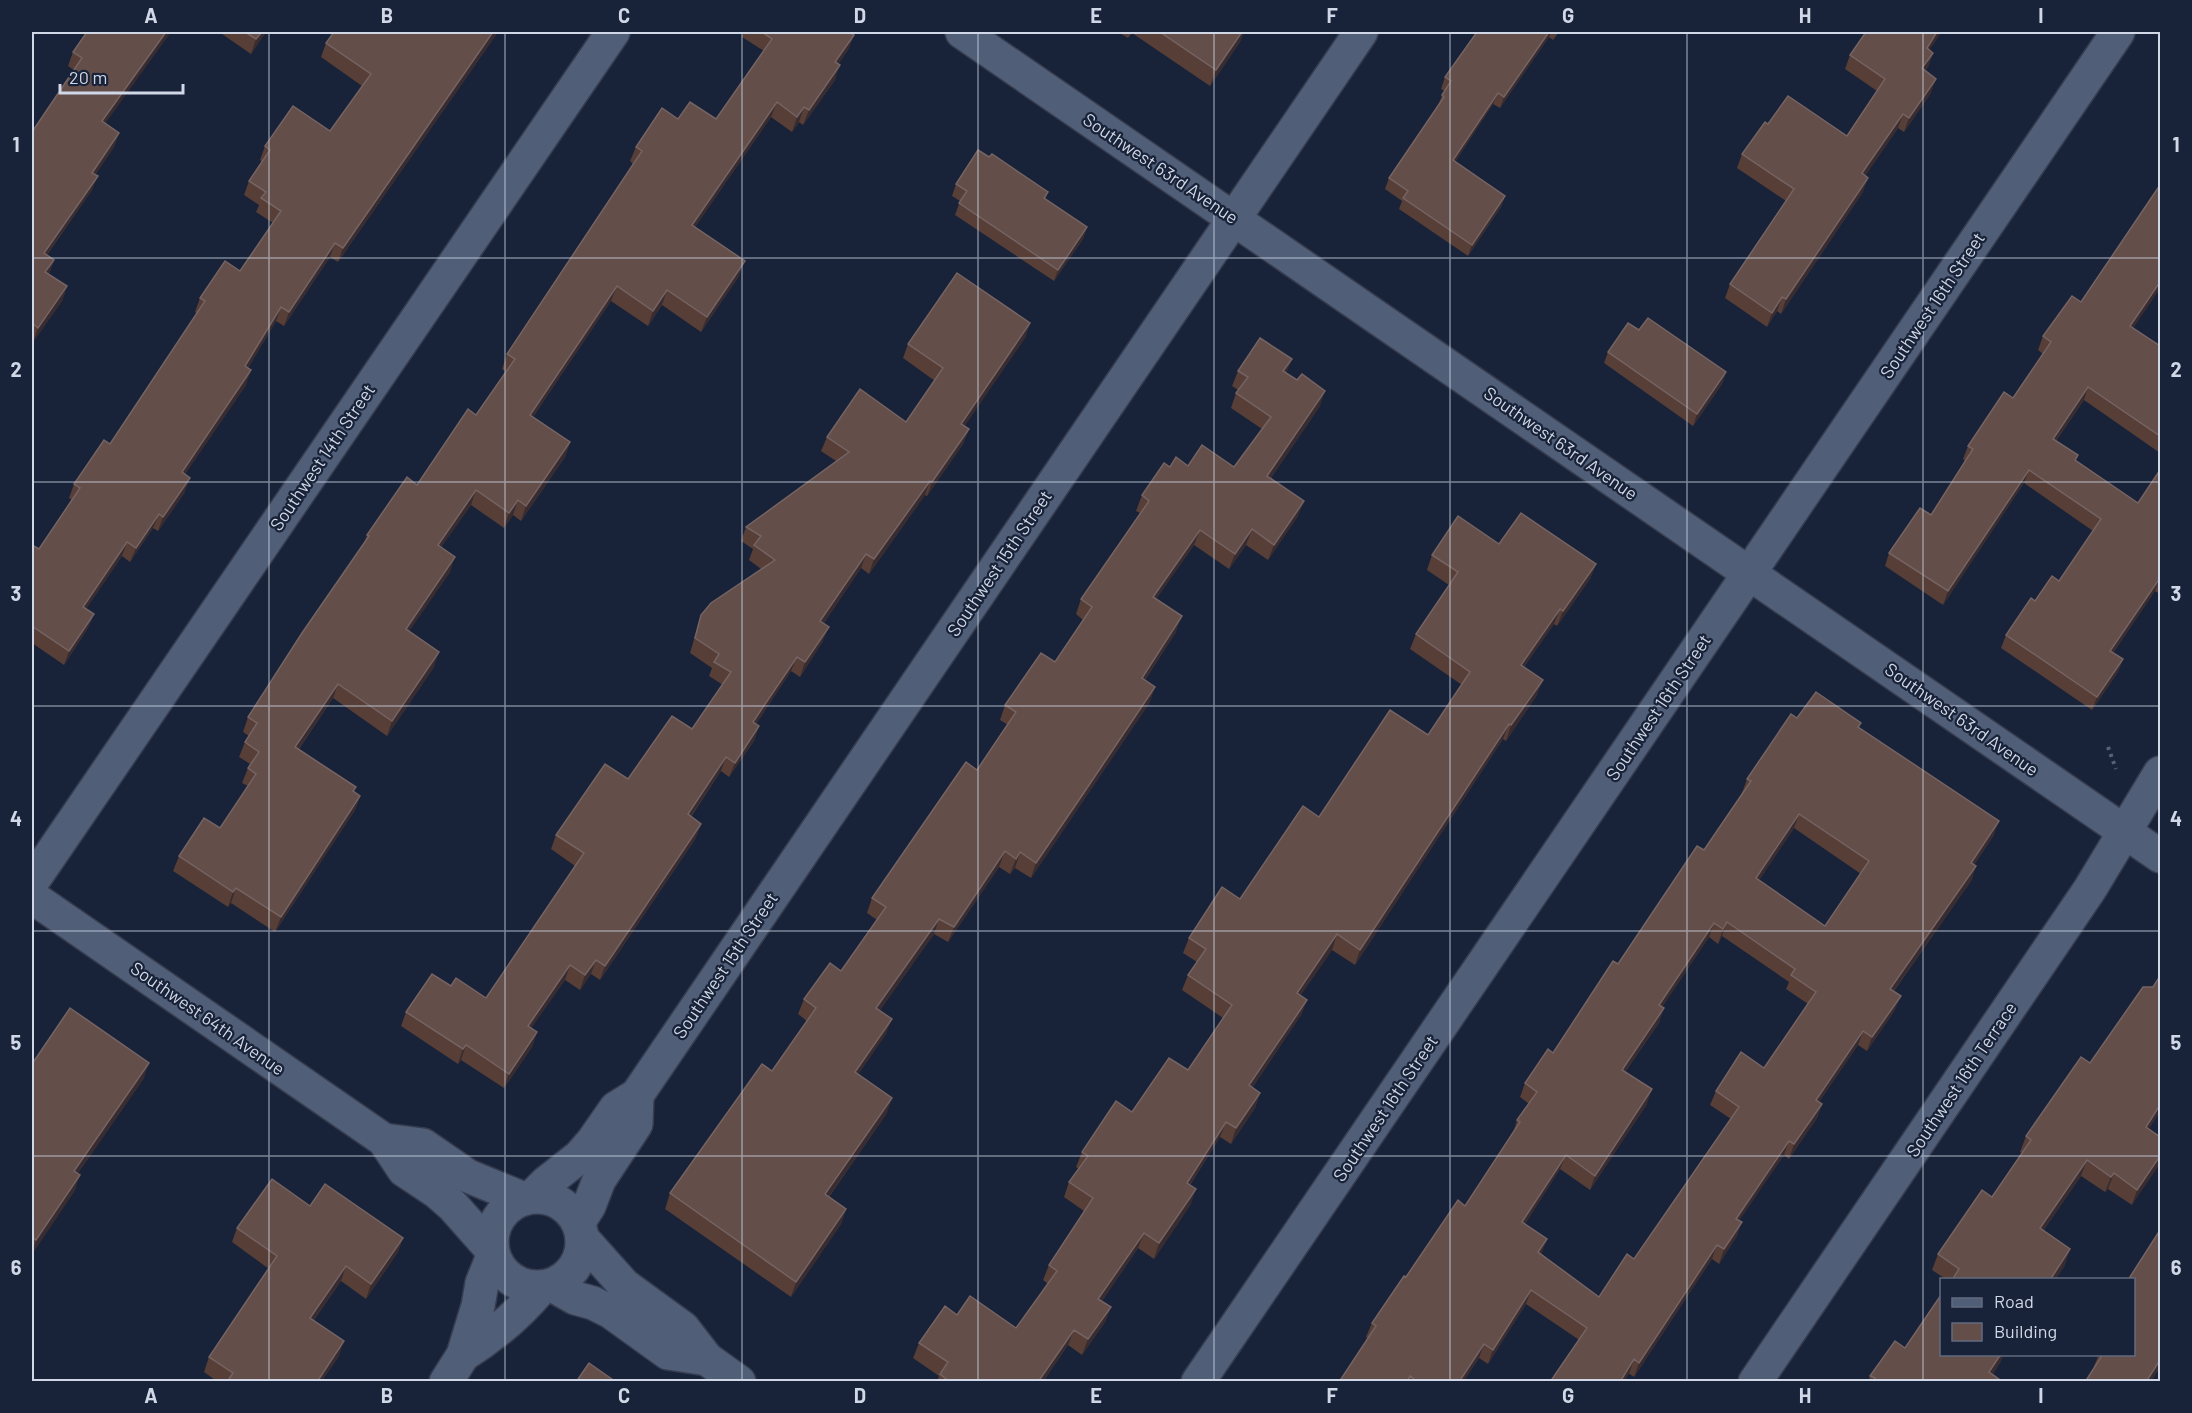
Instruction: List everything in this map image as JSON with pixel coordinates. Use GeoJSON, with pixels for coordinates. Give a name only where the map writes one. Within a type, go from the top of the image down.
{"type":"FeatureCollection","features":[{"type":"Feature","properties":{"kind":"street","name":"Southwest 14th Street"},"geometry":{"type":"LineString","coordinates":[[32,882],[612,32]]}},
{"type":"Feature","properties":{"kind":"street","name":"Southwest 63rd Avenue"},"geometry":{"type":"LineString","coordinates":[[962,32],[2160,856]]}},
{"type":"Feature","properties":{"kind":"street","name":"Southwest 15th Street"},"geometry":{"type":"LineString","coordinates":[[529,1198],[579,1157],[616,1108],[637,1095],[1361,32]]}},
{"type":"Feature","properties":{"kind":"street","name":"Southwest 16th Street"},"geometry":{"type":"LineString","coordinates":[[1198,1382],[2118,32]]}},
{"type":"Feature","properties":{"kind":"street","name":"Southwest 16th Terrace"},"geometry":{"type":"LineString","coordinates":[[1755,1382],[2090,889],[2160,773]]}},
{"type":"Feature","properties":{"kind":"street","name":"Southwest 64th Avenue"},"geometry":{"type":"LineString","coordinates":[[32,897],[384,1140],[404,1170],[437,1192],[453,1206],[493,1253]]}},
{"type":"Feature","properties":{"kind":"street"},"geometry":{"type":"LineString","coordinates":[[454,1369],[546,1286],[566,1277],[574,1268],[582,1249],[580,1230],[599,1180],[636,1124],[637,1095]]}},
{"type":"Feature","properties":{"kind":"street","name":"Southwest 64th Avenue"},"geometry":{"type":"LineString","coordinates":[[384,1140],[423,1144],[468,1176],[529,1198]]}},
{"type":"Feature","properties":{"kind":"street"},"geometry":{"type":"LineString","coordinates":[[454,1369],[478,1306],[482,1283],[493,1253],[493,1233],[500,1216],[515,1202],[544,1197],[561,1203],[567,1208],[580,1230],[624,1285],[684,1329],[707,1359],[739,1382]]}},
{"type":"Feature","properties":{"kind":"street"},"geometry":{"type":"LineString","coordinates":[[493,1253],[498,1265],[509,1278],[525,1286],[546,1286],[593,1303],[611,1312],[668,1353],[707,1359]]}},
{"type":"Feature","properties":{"kind":"path"},"geometry":{"type":"LineString","coordinates":[[2108,747],[2116,769]]}},
{"type":"Feature","properties":{"kind":"building"},"geometry":{"type":"Polygon","coordinates":[[[87,32],[166,32],[102,121],[119,133],[92,173],[98,176],[44,253],[54,260],[45,272],[67,286],[38,328],[32,323],[32,132],[82,58],[73,52],[87,32]]]}},
{"type":"Feature","properties":{"kind":"building"},"geometry":{"type":"Polygon","coordinates":[[[245,32],[262,32],[256,39],[245,32]]]}},
{"type":"Feature","properties":{"kind":"building"},"geometry":{"type":"Polygon","coordinates":[[[334,32],[493,32],[343,248],[335,243],[289,312],[281,307],[245,366],[251,370],[182,472],[190,478],[163,517],[159,514],[136,548],[127,542],[83,607],[94,614],[69,651],[32,626],[32,551],[34,546],[39,549],[80,488],[74,484],[104,440],[110,444],[205,301],[200,298],[225,261],[240,271],[281,211],[261,198],[266,192],[249,181],[270,150],[265,146],[293,106],[330,131],[371,74],[326,43],[334,32]]]}},
{"type":"Feature","properties":{"kind":"building"},"geometry":{"type":"Polygon","coordinates":[[[762,32],[848,32],[854,35],[835,62],[840,65],[809,110],[804,107],[797,117],[777,102],[692,225],[745,261],[707,317],[667,290],[653,311],[617,286],[530,415],[570,442],[526,506],[518,500],[509,513],[476,490],[438,545],[455,557],[406,629],[439,652],[392,721],[338,684],[295,747],[356,787],[353,791],[360,796],[281,917],[236,888],[233,892],[179,856],[204,818],[220,828],[256,774],[248,768],[259,752],[245,742],[257,723],[248,717],[407,477],[417,485],[468,409],[476,415],[515,359],[507,354],[642,151],[636,147],[662,108],[678,119],[690,102],[716,119],[772,39],[762,32]]]}},
{"type":"Feature","properties":{"kind":"building"},"geometry":{"type":"Polygon","coordinates":[[[1160,32],[1242,32],[1216,70],[1160,32]]]}},
{"type":"Feature","properties":{"kind":"building"},"geometry":{"type":"Polygon","coordinates":[[[1477,32],[1549,32],[1504,97],[1498,93],[1453,160],[1505,196],[1472,245],[1403,198],[1408,191],[1389,178],[1444,97],[1442,95],[1451,81],[1445,77],[1477,32]]]}},
{"type":"Feature","properties":{"kind":"building"},"geometry":{"type":"Polygon","coordinates":[[[1866,32],[1937,32],[1927,48],[1933,53],[1922,68],[1936,79],[1909,118],[1903,114],[1862,173],[1868,178],[1786,299],[1782,297],[1772,313],[1730,284],[1794,189],[1742,154],[1765,122],[1768,124],[1788,96],[1847,136],[1885,79],[1850,55],[1866,32]]]}},
{"type":"Feature","properties":{"kind":"building"},"geometry":{"type":"Polygon","coordinates":[[[978,150],[989,157],[992,154],[1048,192],[1044,198],[1087,227],[1058,270],[959,203],[967,191],[956,184],[978,150]]]}},
{"type":"Feature","properties":{"kind":"building"},"geometry":{"type":"Polygon","coordinates":[[[2160,185],[2160,282],[2130,326],[2160,346],[2160,436],[2088,387],[2053,439],[2078,455],[2075,460],[2138,503],[2160,470],[2160,578],[2110,651],[2123,659],[2097,697],[2006,635],[2031,598],[2035,601],[2052,576],[2059,581],[2101,519],[2029,470],[1948,591],[1889,553],[1920,508],[1931,515],[1973,449],[1968,446],[2004,392],[2013,398],[2051,342],[2043,336],[2072,296],[2081,302],[2160,185]]]}},
{"type":"Feature","properties":{"kind":"building"},"geometry":{"type":"Polygon","coordinates":[[[957,273],[1030,323],[961,424],[969,429],[874,559],[866,554],[820,621],[829,627],[805,662],[797,657],[753,722],[759,726],[735,763],[726,757],[688,814],[701,824],[605,966],[596,960],[585,975],[570,965],[528,1026],[537,1032],[509,1074],[466,1045],[463,1049],[406,1012],[432,974],[451,986],[456,978],[486,998],[584,853],[556,835],[605,764],[628,779],[672,716],[692,729],[731,672],[714,662],[719,654],[695,638],[701,615],[711,603],[775,560],[754,545],[761,536],[746,527],[849,452],[827,437],[860,389],[906,422],[943,368],[908,344],[957,273]]]}},
{"type":"Feature","properties":{"kind":"building"},"geometry":{"type":"Polygon","coordinates":[[[1648,318],[1726,372],[1697,414],[1608,352],[1628,323],[1639,330],[1648,318]]]}},
{"type":"Feature","properties":{"kind":"building"},"geometry":{"type":"Polygon","coordinates":[[[1260,338],[1292,359],[1283,371],[1297,380],[1302,374],[1325,391],[1267,476],[1304,501],[1274,545],[1252,529],[1235,554],[1200,530],[1153,597],[1182,616],[1142,678],[1155,687],[1083,794],[1036,863],[1020,852],[1016,859],[1005,851],[954,927],[939,919],[876,1008],[892,1019],[855,1072],[892,1098],[825,1194],[846,1209],[796,1282],[670,1193],[762,1064],[772,1071],[816,1008],[804,999],[830,963],[841,971],[886,907],[872,898],[966,762],[977,770],[1016,712],[1005,705],[1041,653],[1055,662],[1092,607],[1081,599],[1149,501],[1142,495],[1164,463],[1170,467],[1176,457],[1188,466],[1202,445],[1234,467],[1271,417],[1236,393],[1248,377],[1238,371],[1260,338]]]}},
{"type":"Feature","properties":{"kind":"building"},"geometry":{"type":"Polygon","coordinates":[[[1521,513],[1596,564],[1563,611],[1560,609],[1521,665],[1543,680],[1511,725],[1509,724],[1360,950],[1337,934],[1297,993],[1307,1000],[1249,1085],[1260,1093],[1236,1128],[1226,1122],[1187,1183],[1196,1189],[1159,1243],[1144,1233],[1098,1299],[1111,1307],[1088,1339],[1074,1330],[1038,1382],[950,1382],[940,1374],[948,1362],[919,1343],[945,1306],[957,1315],[970,1296],[1016,1328],[1057,1271],[1049,1265],[1093,1198],[1069,1182],[1088,1156],[1082,1152],[1116,1101],[1132,1112],[1169,1058],[1188,1070],[1232,1005],[1188,975],[1206,949],[1189,938],[1222,887],[1240,899],[1303,806],[1319,817],[1390,710],[1428,735],[1470,672],[1416,634],[1458,572],[1432,555],[1458,516],[1499,544],[1521,513]]]}},
{"type":"Feature","properties":{"kind":"building"},"geometry":{"type":"Polygon","coordinates":[[[1816,692],[1861,723],[1858,727],[1999,821],[1971,863],[1976,866],[1890,989],[1901,996],[1872,1037],[1863,1031],[1816,1100],[1822,1104],[1794,1144],[1789,1141],[1736,1219],[1742,1222],[1724,1249],[1717,1245],[1639,1363],[1634,1359],[1620,1382],[1550,1382],[1587,1328],[1531,1290],[1493,1350],[1484,1344],[1459,1382],[1418,1382],[1410,1376],[1407,1382],[1339,1382],[1376,1326],[1372,1323],[1404,1276],[1406,1277],[1458,1200],[1465,1206],[1520,1122],[1517,1120],[1537,1092],[1525,1083],[1548,1049],[1553,1053],[1613,961],[1618,964],[1697,846],[1704,850],[1751,781],[1747,779],[1791,714],[1797,718],[1816,692]],[[1799,814],[1756,878],[1825,926],[1869,861],[1799,814]],[[1727,922],[1723,929],[1714,923],[1659,1005],[1664,1008],[1622,1070],[1652,1089],[1595,1176],[1566,1155],[1522,1222],[1547,1239],[1538,1252],[1599,1297],[1627,1254],[1634,1259],[1739,1107],[1716,1091],[1741,1052],[1764,1068],[1816,992],[1791,975],[1795,969],[1727,922]]]}},
{"type":"Feature","properties":{"kind":"building"},"geometry":{"type":"Polygon","coordinates":[[[2160,976],[2160,1105],[2146,1127],[2160,1137],[2160,1156],[2137,1190],[2114,1173],[2111,1177],[2087,1160],[2040,1228],[2070,1249],[2051,1278],[1953,1278],[1959,1269],[1938,1254],[1982,1190],[1992,1197],[2031,1140],[2026,1136],[2081,1057],[2090,1063],[2143,987],[2153,987],[2160,976]]]}},
{"type":"Feature","properties":{"kind":"building"},"geometry":{"type":"Polygon","coordinates":[[[70,1008],[149,1063],[74,1171],[80,1175],[36,1240],[32,1237],[32,1064],[70,1008]]]}},
{"type":"Feature","properties":{"kind":"building"},"geometry":{"type":"Polygon","coordinates":[[[272,1179],[310,1206],[325,1184],[403,1238],[371,1284],[346,1266],[310,1318],[344,1341],[317,1382],[227,1382],[233,1373],[209,1357],[277,1256],[237,1228],[272,1179]]]}},
{"type":"Feature","properties":{"kind":"building"},"geometry":{"type":"Polygon","coordinates":[[[2160,1230],[2160,1360],[2146,1382],[2085,1382],[2102,1356],[2135,1356],[2135,1278],[2129,1278],[2160,1230]]]}},
{"type":"Feature","properties":{"kind":"building"},"geometry":{"type":"Polygon","coordinates":[[[1940,1296],[1940,1356],[2000,1356],[1989,1372],[2003,1382],[1873,1382],[1875,1378],[1870,1376],[1895,1341],[1905,1348],[1940,1296]]]}},
{"type":"Feature","properties":{"kind":"building"},"geometry":{"type":"Polygon","coordinates":[[[589,1363],[616,1382],[576,1382],[589,1363]]]}}]}
